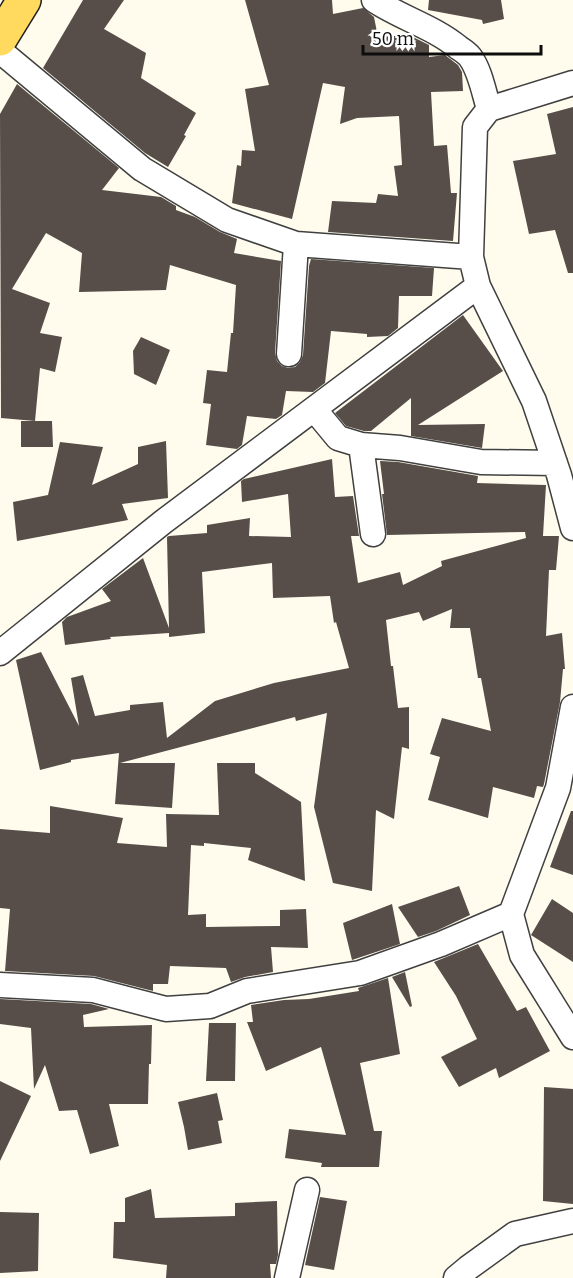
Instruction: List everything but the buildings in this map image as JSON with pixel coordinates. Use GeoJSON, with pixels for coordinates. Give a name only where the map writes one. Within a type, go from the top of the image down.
{"type":"FeatureCollection","features":[{"type":"Feature","properties":{"kind":"main road"},"geometry":{"type":"LineString","coordinates":[[0,39],[24,0]]}},
{"type":"Feature","properties":{"kind":"street"},"geometry":{"type":"LineString","coordinates":[[374,0],[453,42],[470,57],[480,76],[489,109]]}},
{"type":"Feature","properties":{"kind":"street"},"geometry":{"type":"LineString","coordinates":[[0,51],[142,170],[227,220],[297,244],[471,257]]}},
{"type":"Feature","properties":{"kind":"street"},"geometry":{"type":"LineString","coordinates":[[573,83],[489,109],[475,127],[471,257],[478,286],[534,401],[562,470],[573,528]]}},
{"type":"Feature","properties":{"kind":"street"},"geometry":{"type":"LineString","coordinates":[[289,354],[297,244]]}},
{"type":"Feature","properties":{"kind":"street"},"geometry":{"type":"LineString","coordinates":[[0,653],[163,522],[478,286]]}},
{"type":"Feature","properties":{"kind":"street"},"geometry":{"type":"LineString","coordinates":[[314,409],[338,438],[361,445],[400,448],[481,462],[562,470]]}},
{"type":"Feature","properties":{"kind":"street"},"geometry":{"type":"LineString","coordinates":[[361,445],[373,534]]}},
{"type":"Feature","properties":{"kind":"street"},"geometry":{"type":"LineString","coordinates":[[573,707],[558,788],[511,914],[522,955],[573,1037]]}},
{"type":"Feature","properties":{"kind":"street"},"geometry":{"type":"LineString","coordinates":[[0,985],[93,990],[166,1009],[210,1006],[247,992],[360,974],[441,944],[511,914]]}},
{"type":"Feature","properties":{"kind":"street"},"geometry":{"type":"LineString","coordinates":[[287,1278],[307,1190]]}},
{"type":"Feature","properties":{"kind":"street"},"geometry":{"type":"LineString","coordinates":[[456,1278],[515,1234],[573,1221]]}}]}
